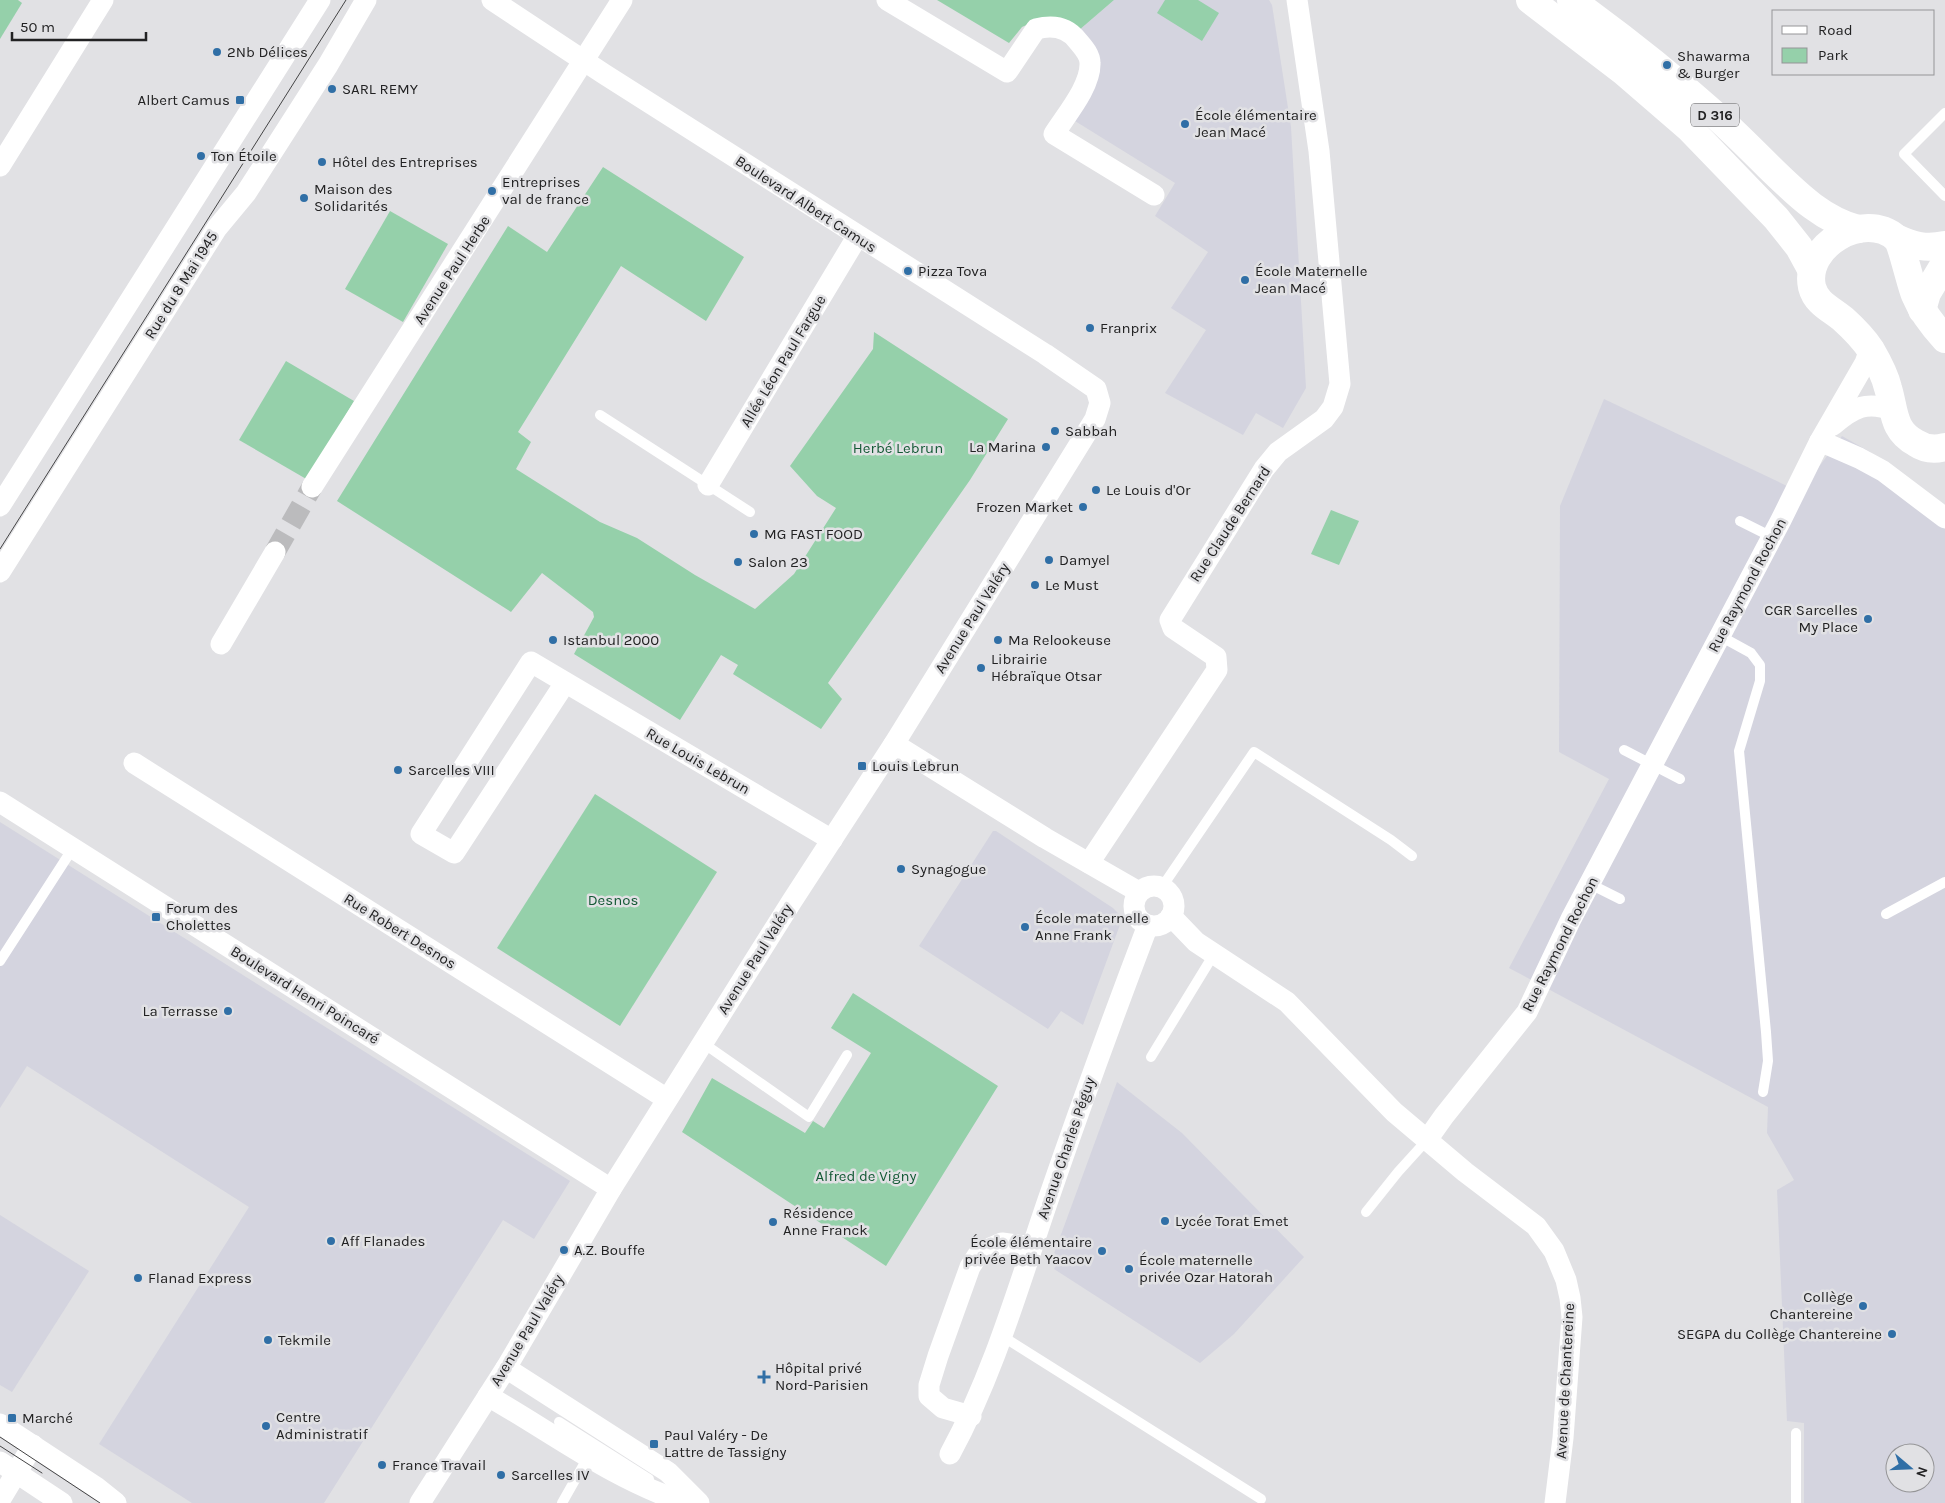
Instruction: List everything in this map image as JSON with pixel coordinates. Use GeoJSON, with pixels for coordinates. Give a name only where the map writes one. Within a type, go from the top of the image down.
{"type":"FeatureCollection","features":[{"type":"Feature","properties":{"kind":"main road","name":"D 316"},"geometry":{"type":"LineString","coordinates":[[1530,0],[1624,72],[1690,129],[1776,218],[1799,247],[1811,269]]}},
{"type":"Feature","properties":{"kind":"main road","name":"D 316"},"geometry":{"type":"LineString","coordinates":[[1572,0],[1662,69],[1715,115],[1794,191],[1821,213],[1846,226],[1858,229]]}},
{"type":"Feature","properties":{"kind":"main road"},"geometry":{"type":"LineString","coordinates":[[1940,452],[1914,442],[1898,428],[1888,387],[1870,349],[1850,325],[1818,300],[1812,286],[1811,269],[1822,250],[1828,244],[1858,229],[1884,232],[1916,246],[1945,246]]}},
{"type":"Feature","properties":{"kind":"main road"},"geometry":{"type":"LineString","coordinates":[[1896,238],[1901,245],[1907,273],[1922,310],[1945,339]]}},
{"type":"Feature","properties":{"kind":"main road"},"geometry":{"type":"LineString","coordinates":[[1922,310],[1930,286],[1945,263]]}},
{"type":"Feature","properties":{"kind":"street"},"geometry":{"type":"LineString","coordinates":[[0,166],[103,0]]}},
{"type":"Feature","properties":{"kind":"street"},"geometry":{"type":"LineString","coordinates":[[0,506],[320,0]]}},
{"type":"Feature","properties":{"kind":"street","name":"Rue du 8 Mai 1945"},"geometry":{"type":"LineString","coordinates":[[0,572],[217,228],[246,194],[308,97],[366,0]]}},
{"type":"Feature","properties":{"kind":"street","name":"Boulevard Albert Camus"},"geometry":{"type":"LineString","coordinates":[[492,0],[584,62],[1045,354],[1096,389],[1100,403],[1095,419]]}},
{"type":"Feature","properties":{"kind":"street","name":"Avenue Paul Herbe"},"geometry":{"type":"LineString","coordinates":[[312,487],[622,0]]}},
{"type":"Feature","properties":{"kind":"street"},"geometry":{"type":"LineString","coordinates":[[887,0],[1007,72],[1036,29],[1050,26],[1073,34],[1090,61],[1088,81],[1054,134],[1154,195]]}},
{"type":"Feature","properties":{"kind":"street","name":"Rue Claude Bernard"},"geometry":{"type":"LineString","coordinates":[[1089,863],[1217,670],[1216,657],[1173,628],[1170,620],[1264,470],[1278,452],[1324,419],[1338,397],[1340,384],[1335,318],[1319,151],[1297,0]]}},
{"type":"Feature","properties":{"kind":"street","name":"Allée Léon Paul Fargue"},"geometry":{"type":"LineString","coordinates":[[708,485],[858,237]]}},
{"type":"Feature","properties":{"kind":"street","name":"Rue Raymond Rochon"},"geometry":{"type":"LineString","coordinates":[[1428,1140],[1444,1116],[1526,1012],[1590,884],[1824,436],[1865,363],[1870,349]]}},
{"type":"Feature","properties":{"kind":"street","name":"Rue Raymond Rochon"},"geometry":{"type":"LineString","coordinates":[[1824,436],[1856,409],[1874,405],[1893,410]]}},
{"type":"Feature","properties":{"kind":"street","name":"Avenue Paul Valéry"},"geometry":{"type":"LineString","coordinates":[[420,1503],[506,1368],[611,1189],[667,1099],[894,744],[1095,419]]}},
{"type":"Feature","properties":{"kind":"street"},"geometry":{"type":"LineString","coordinates":[[1824,436],[1858,458],[1883,470],[1945,518]]}},
{"type":"Feature","properties":{"kind":"street"},"geometry":{"type":"LineString","coordinates":[[221,644],[275,552]]}},
{"type":"Feature","properties":{"kind":"street","name":"Rue Louis Lebrun"},"geometry":{"type":"LineString","coordinates":[[565,683],[454,852],[421,834],[530,662],[832,840]]}},
{"type":"Feature","properties":{"kind":"street"},"geometry":{"type":"LineString","coordinates":[[894,744],[1140,892]]}},
{"type":"Feature","properties":{"kind":"street","name":"Rue Robert Desnos"},"geometry":{"type":"LineString","coordinates":[[134,762],[667,1099]]}},
{"type":"Feature","properties":{"kind":"street","name":"Boulevard Henri Poincaré"},"geometry":{"type":"LineString","coordinates":[[0,802],[611,1189]]}},
{"type":"Feature","properties":{"kind":"street"},"geometry":{"type":"LineString","coordinates":[[1150,886],[1162,888],[1168,891],[1174,903],[1171,916],[1161,925],[1148,925],[1142,922],[1134,911],[1136,898],[1140,892],[1150,886]]}},
{"type":"Feature","properties":{"kind":"street"},"geometry":{"type":"LineString","coordinates":[[1171,916],[1196,942],[1287,1002],[1394,1112],[1428,1140]]}},
{"type":"Feature","properties":{"kind":"street","name":"Avenue Charles Péguy"},"geometry":{"type":"LineString","coordinates":[[950,1454],[970,1416],[1002,1336],[1088,1083],[1148,925]]}},
{"type":"Feature","properties":{"kind":"street","name":"Avenue de Chantereine"},"geometry":{"type":"LineString","coordinates":[[1428,1140],[1536,1226],[1554,1251],[1566,1280],[1572,1317],[1556,1503]]}},
{"type":"Feature","properties":{"kind":"street"},"geometry":{"type":"LineString","coordinates":[[970,1416],[943,1408],[929,1396],[929,1384],[970,1267],[979,1254],[1002,1243],[1032,1247]]}},
{"type":"Feature","properties":{"kind":"street"},"geometry":{"type":"LineString","coordinates":[[506,1368],[668,1472],[699,1503]]}},
{"type":"Feature","properties":{"kind":"street"},"geometry":{"type":"LineString","coordinates":[[488,1396],[588,1457],[655,1493],[686,1503]]}},
{"type":"Feature","properties":{"kind":"street"},"geometry":{"type":"LineString","coordinates":[[0,1424],[96,1487],[116,1503]]}},
{"type":"Feature","properties":{"kind":"street"},"geometry":{"type":"LineString","coordinates":[[0,1500],[9,1467],[33,1445]]}},
{"type":"Feature","properties":{"kind":"street"},"geometry":{"type":"LineString","coordinates":[[9,1467],[62,1503]]}},
{"type":"Feature","properties":{"kind":"lane"},"geometry":{"type":"LineString","coordinates":[[1945,114],[1904,154],[1945,196]]}},
{"type":"Feature","properties":{"kind":"lane"},"geometry":{"type":"LineString","coordinates":[[600,415],[750,512]]}},
{"type":"Feature","properties":{"kind":"lane"},"geometry":{"type":"LineString","coordinates":[[1740,521],[1772,537]]}},
{"type":"Feature","properties":{"kind":"lane"},"geometry":{"type":"LineString","coordinates":[[1720,636],[1752,653],[1760,664],[1760,681],[1739,751],[1766,1032],[1768,1061],[1763,1092]]}},
{"type":"Feature","properties":{"kind":"lane"},"geometry":{"type":"LineString","coordinates":[[1624,750],[1680,779]]}},
{"type":"Feature","properties":{"kind":"lane"},"geometry":{"type":"LineString","coordinates":[[1162,888],[1254,752],[1391,840],[1412,856]]}},
{"type":"Feature","properties":{"kind":"lane"},"geometry":{"type":"LineString","coordinates":[[0,961],[73,848]]}},
{"type":"Feature","properties":{"kind":"lane"},"geometry":{"type":"LineString","coordinates":[[1886,914],[1945,882]]}},
{"type":"Feature","properties":{"kind":"lane"},"geometry":{"type":"LineString","coordinates":[[1590,884],[1620,899]]}},
{"type":"Feature","properties":{"kind":"lane"},"geometry":{"type":"LineString","coordinates":[[1152,1057],[1214,954]]}},
{"type":"Feature","properties":{"kind":"lane"},"geometry":{"type":"LineString","coordinates":[[703,1043],[809,1117],[847,1055]]}},
{"type":"Feature","properties":{"kind":"lane"},"geometry":{"type":"LineString","coordinates":[[1366,1212],[1398,1172],[1428,1140]]}},
{"type":"Feature","properties":{"kind":"lane"},"geometry":{"type":"LineString","coordinates":[[1002,1336],[1261,1499]]}},
{"type":"Feature","properties":{"kind":"lane"},"geometry":{"type":"LineString","coordinates":[[559,1422],[664,1488],[693,1503]]}},
{"type":"Feature","properties":{"kind":"lane"},"geometry":{"type":"LineString","coordinates":[[1796,1432],[1796,1503]]}},
{"type":"Feature","properties":{"kind":"lane"},"geometry":{"type":"LineString","coordinates":[[562,1503],[588,1457]]}},
{"type":"Feature","properties":{"kind":"shaded area"},"geometry":{"type":"Polygon","coordinates":[[[1114,0],[1269,0],[1272,5],[1291,127],[1306,388],[1283,428],[1256,413],[1243,435],[1165,393],[1206,330],[1171,308],[1208,252],[1155,216],[1175,183],[1075,121],[1098,66],[1078,31],[1114,0]]]}},
{"type":"Feature","properties":{"kind":"shaded area"},"geometry":{"type":"Polygon","coordinates":[[[1604,399],[1804,494],[1818,468],[1842,436],[1870,452],[1945,509],[1945,1503],[1804,1503],[1804,1423],[1787,1421],[1777,1190],[1794,1180],[1767,1133],[1768,1107],[1509,968],[1609,779],[1559,752],[1560,506],[1604,399]]]}},
{"type":"Feature","properties":{"kind":"shaded area"},"geometry":{"type":"Polygon","coordinates":[[[0,822],[570,1181],[534,1239],[503,1220],[324,1503],[192,1503],[99,1444],[249,1207],[27,1066],[0,1108],[0,822]]]}},
{"type":"Feature","properties":{"kind":"shaded area","name":"École maternelle Anne Frank"},"geometry":{"type":"Polygon","coordinates":[[[993,831],[996,831],[1113,908],[1120,915],[1121,922],[1083,1025],[1061,1011],[1048,1029],[919,946],[993,831]]]}},
{"type":"Feature","properties":{"kind":"shaded area"},"geometry":{"type":"Polygon","coordinates":[[[1117,1082],[1182,1133],[1304,1257],[1234,1334],[1200,1363],[1054,1269],[1057,1262],[1052,1259],[1117,1082]]]}},
{"type":"Feature","properties":{"kind":"shaded area"},"geometry":{"type":"Polygon","coordinates":[[[0,1215],[89,1271],[12,1392],[0,1385],[0,1215]]]}},
{"type":"Feature","properties":{"kind":"green space"},"geometry":{"type":"Polygon","coordinates":[[[0,0],[18,0],[22,3],[0,39],[0,0]]]}},
{"type":"Feature","properties":{"kind":"green space"},"geometry":{"type":"Polygon","coordinates":[[[937,0],[1114,0],[1078,31],[1040,19],[1022,27],[1009,43],[937,0]]]}},
{"type":"Feature","properties":{"kind":"green space"},"geometry":{"type":"Polygon","coordinates":[[[1165,0],[1198,0],[1219,13],[1202,41],[1157,13],[1165,0]]]}},
{"type":"Feature","properties":{"kind":"green space","name":"Herbé Lebrun"},"geometry":{"type":"Polygon","coordinates":[[[603,167],[744,257],[706,321],[621,266],[518,432],[531,442],[516,469],[600,522],[637,538],[695,575],[755,609],[794,574],[836,508],[817,496],[790,466],[873,349],[874,332],[1008,419],[970,480],[828,683],[842,699],[821,729],[733,674],[738,665],[721,655],[680,720],[574,654],[594,617],[593,612],[542,573],[511,612],[337,501],[508,226],[547,252],[603,167]]]}},
{"type":"Feature","properties":{"kind":"green space"},"geometry":{"type":"Polygon","coordinates":[[[390,211],[448,244],[403,322],[345,289],[390,211]]]}},
{"type":"Feature","properties":{"kind":"green space"},"geometry":{"type":"Polygon","coordinates":[[[286,361],[354,401],[308,480],[239,440],[286,361]]]}},
{"type":"Feature","properties":{"kind":"green space"},"geometry":{"type":"Polygon","coordinates":[[[1331,510],[1359,521],[1339,565],[1311,554],[1331,510]]]}},
{"type":"Feature","properties":{"kind":"green space","name":"Desnos"},"geometry":{"type":"Polygon","coordinates":[[[595,794],[717,872],[620,1026],[497,948],[595,794]]]}},
{"type":"Feature","properties":{"kind":"green space","name":"Alfred de Vigny"},"geometry":{"type":"Polygon","coordinates":[[[853,993],[998,1086],[886,1266],[682,1132],[712,1078],[805,1133],[813,1121],[824,1128],[871,1053],[831,1028],[853,993]]]}},
{"type":"Feature","properties":{"kind":"tunnel"},"geometry":{"type":"LineString","coordinates":[[275,552],[312,487]]}},
{"type":"Feature","properties":{"kind":"tram line"},"geometry":{"type":"LineString","coordinates":[[0,549],[346,0]]}},
{"type":"Feature","properties":{"kind":"tram line"},"geometry":{"type":"LineString","coordinates":[[0,1437],[100,1503]]}},
{"type":"Feature","properties":{"kind":"tram line"},"geometry":{"type":"LineString","coordinates":[[0,1446],[42,1473]]}},
{"type":"Feature","properties":{"kind":"place","name":"2Nb Délices"},"geometry":{"type":"Point","coordinates":[217,52]}},
{"type":"Feature","properties":{"kind":"place","name":"Shawarma & Burger"},"geometry":{"type":"Point","coordinates":[1667,65]}},
{"type":"Feature","properties":{"kind":"place","name":"SARL REMY"},"geometry":{"type":"Point","coordinates":[332,89]}},
{"type":"Feature","properties":{"kind":"place","name":"Albert Camus"},"geometry":{"type":"Point","coordinates":[240,100]}},
{"type":"Feature","properties":{"kind":"place","name":"École élémentaire Jean Macé"},"geometry":{"type":"Point","coordinates":[1185,124]}},
{"type":"Feature","properties":{"kind":"place","name":"Ton Étoile"},"geometry":{"type":"Point","coordinates":[201,156]}},
{"type":"Feature","properties":{"kind":"place","name":"Hôtel des Entreprises"},"geometry":{"type":"Point","coordinates":[322,162]}},
{"type":"Feature","properties":{"kind":"place","name":"Entreprises val de france"},"geometry":{"type":"Point","coordinates":[492,191]}},
{"type":"Feature","properties":{"kind":"place","name":"Maison des Solidarités"},"geometry":{"type":"Point","coordinates":[304,198]}},
{"type":"Feature","properties":{"kind":"place","name":"Pizza Tova"},"geometry":{"type":"Point","coordinates":[908,271]}},
{"type":"Feature","properties":{"kind":"place","name":"École Maternelle Jean Macé"},"geometry":{"type":"Point","coordinates":[1245,280]}},
{"type":"Feature","properties":{"kind":"place","name":"Franprix"},"geometry":{"type":"Point","coordinates":[1090,328]}},
{"type":"Feature","properties":{"kind":"place","name":"Sabbah"},"geometry":{"type":"Point","coordinates":[1055,431]}},
{"type":"Feature","properties":{"kind":"place","name":"La Marina"},"geometry":{"type":"Point","coordinates":[1046,447]}},
{"type":"Feature","properties":{"kind":"place","name":"Le Louis d'Or"},"geometry":{"type":"Point","coordinates":[1096,490]}},
{"type":"Feature","properties":{"kind":"place","name":"Frozen Market"},"geometry":{"type":"Point","coordinates":[1083,507]}},
{"type":"Feature","properties":{"kind":"place","name":"MG FAST FOOD"},"geometry":{"type":"Point","coordinates":[754,534]}},
{"type":"Feature","properties":{"kind":"place","name":"Damyel"},"geometry":{"type":"Point","coordinates":[1049,560]}},
{"type":"Feature","properties":{"kind":"place","name":"Salon 23"},"geometry":{"type":"Point","coordinates":[738,562]}},
{"type":"Feature","properties":{"kind":"place","name":"Le Must"},"geometry":{"type":"Point","coordinates":[1035,585]}},
{"type":"Feature","properties":{"kind":"place","name":"CGR Sarcelles My Place"},"geometry":{"type":"Point","coordinates":[1868,619]}},
{"type":"Feature","properties":{"kind":"place","name":"Istanbul 2000"},"geometry":{"type":"Point","coordinates":[553,640]}},
{"type":"Feature","properties":{"kind":"place","name":"Ma Relookeuse"},"geometry":{"type":"Point","coordinates":[998,640]}},
{"type":"Feature","properties":{"kind":"place","name":"Librairie Hébraïque Otsar"},"geometry":{"type":"Point","coordinates":[981,668]}},
{"type":"Feature","properties":{"kind":"place","name":"Louis Lebrun"},"geometry":{"type":"Point","coordinates":[862,766]}},
{"type":"Feature","properties":{"kind":"place","name":"Sarcelles VIII"},"geometry":{"type":"Point","coordinates":[398,770]}},
{"type":"Feature","properties":{"kind":"place","name":"Synagogue"},"geometry":{"type":"Point","coordinates":[901,869]}},
{"type":"Feature","properties":{"kind":"place","name":"Forum des Cholettes"},"geometry":{"type":"Point","coordinates":[156,917]}},
{"type":"Feature","properties":{"kind":"place","name":"École maternelle Anne Frank"},"geometry":{"type":"Point","coordinates":[1025,927]}},
{"type":"Feature","properties":{"kind":"place","name":"La Terrasse"},"geometry":{"type":"Point","coordinates":[228,1011]}},
{"type":"Feature","properties":{"kind":"place","name":"Lycée Torat Emet"},"geometry":{"type":"Point","coordinates":[1165,1221]}},
{"type":"Feature","properties":{"kind":"place","name":"Résidence Anne Franck"},"geometry":{"type":"Point","coordinates":[773,1222]}},
{"type":"Feature","properties":{"kind":"place","name":"Aff Flanades"},"geometry":{"type":"Point","coordinates":[331,1241]}},
{"type":"Feature","properties":{"kind":"place","name":"A.Z. Bouffe"},"geometry":{"type":"Point","coordinates":[564,1250]}},
{"type":"Feature","properties":{"kind":"place","name":"École élémentaire privée Beth Yaacov"},"geometry":{"type":"Point","coordinates":[1102,1251]}},
{"type":"Feature","properties":{"kind":"place","name":"École maternelle privée Ozar Hatorah"},"geometry":{"type":"Point","coordinates":[1129,1269]}},
{"type":"Feature","properties":{"kind":"place","name":"Flanad Express"},"geometry":{"type":"Point","coordinates":[138,1278]}},
{"type":"Feature","properties":{"kind":"place","name":"Collège Chantereine"},"geometry":{"type":"Point","coordinates":[1863,1306]}},
{"type":"Feature","properties":{"kind":"place","name":"SEGPA du Collège Chantereine"},"geometry":{"type":"Point","coordinates":[1892,1334]}},
{"type":"Feature","properties":{"kind":"place","name":"Tekmile"},"geometry":{"type":"Point","coordinates":[268,1340]}},
{"type":"Feature","properties":{"kind":"place","name":"Hôpital privé Nord-Parisien"},"geometry":{"type":"Point","coordinates":[764,1377]}},
{"type":"Feature","properties":{"kind":"place","name":"Marché"},"geometry":{"type":"Point","coordinates":[12,1418]}},
{"type":"Feature","properties":{"kind":"place","name":"Centre Administratif"},"geometry":{"type":"Point","coordinates":[266,1426]}},
{"type":"Feature","properties":{"kind":"place","name":"Paul Valéry - De Lattre de Tassigny"},"geometry":{"type":"Point","coordinates":[654,1444]}},
{"type":"Feature","properties":{"kind":"place","name":"France Travail"},"geometry":{"type":"Point","coordinates":[382,1465]}},
{"type":"Feature","properties":{"kind":"place","name":"Sarcelles IV"},"geometry":{"type":"Point","coordinates":[501,1475]}}]}
